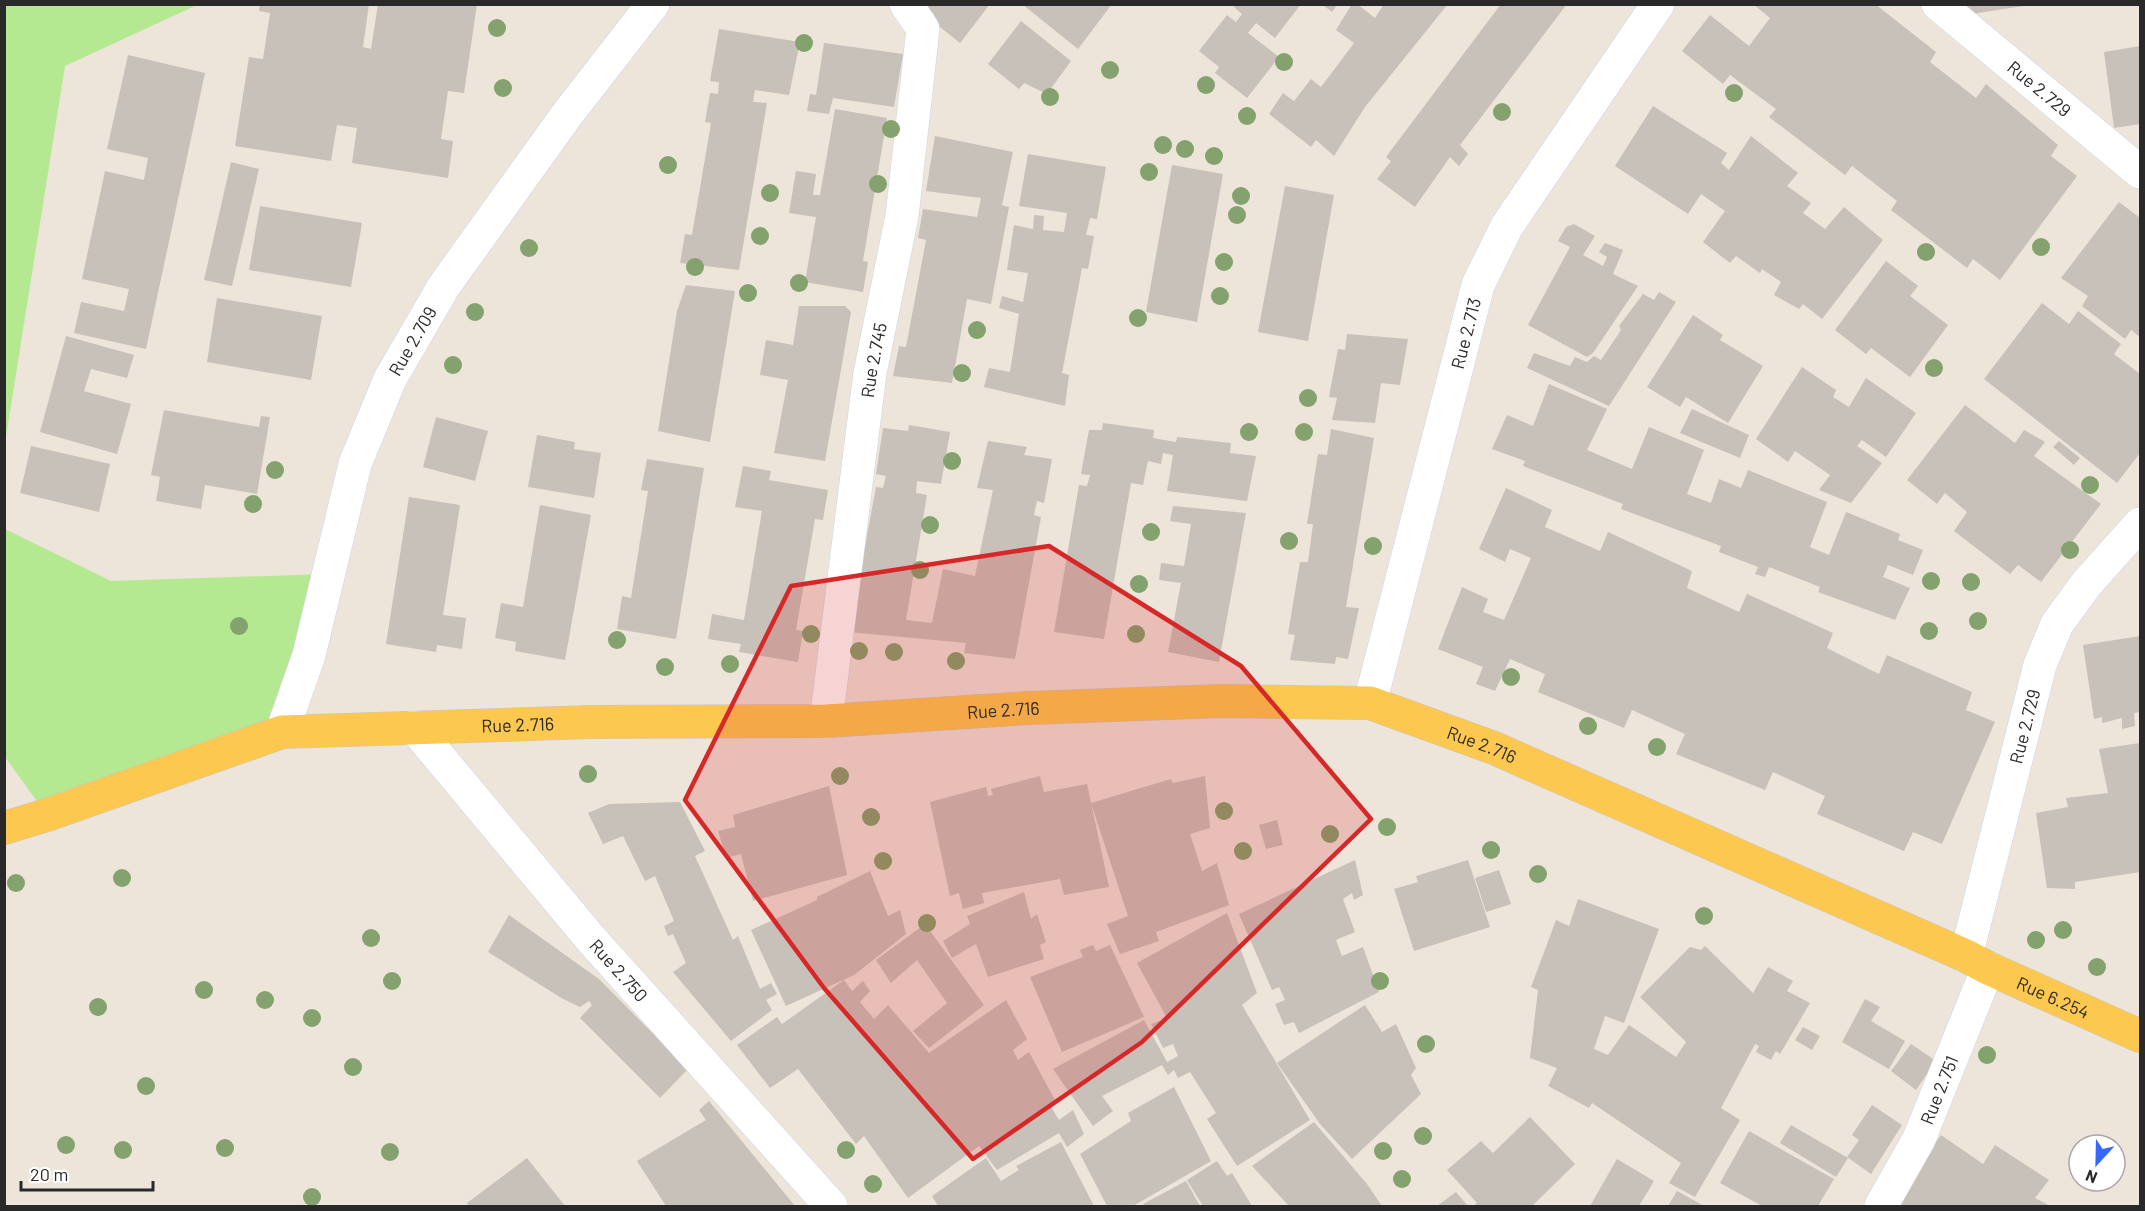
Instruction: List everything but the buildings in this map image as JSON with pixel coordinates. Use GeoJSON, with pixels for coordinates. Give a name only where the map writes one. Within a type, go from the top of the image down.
{"type":"FeatureCollection","features":[{"type":"Feature","properties":{"kind":"main road","name":"Rue 2.716"},"geometry":{"type":"LineString","coordinates":[[4,828],[48,815],[282,732],[592,722],[826,721],[1029,708],[1221,701],[1370,703],[1494,747],[1977,962]]}},
{"type":"Feature","properties":{"kind":"main road","name":"Rue 6.254"},"geometry":{"type":"LineString","coordinates":[[1977,962],[2140,1036]]}},
{"type":"Feature","properties":{"kind":"street","name":"Rue 2.709"},"geometry":{"type":"LineString","coordinates":[[282,732],[309,655],[355,464],[390,379],[444,286],[566,116],[653,4]]}},
{"type":"Feature","properties":{"kind":"street","name":"Rue 2.745"},"geometry":{"type":"LineString","coordinates":[[826,721],[870,373],[902,216],[923,29],[906,4]]}},
{"type":"Feature","properties":{"kind":"street","name":"Rue 2.713"},"geometry":{"type":"LineString","coordinates":[[1370,703],[1478,285],[1507,226],[1658,4]]}},
{"type":"Feature","properties":{"kind":"street","name":"Rue 2.729"},"geometry":{"type":"LineString","coordinates":[[1938,4],[2140,172]]}},
{"type":"Feature","properties":{"kind":"street","name":"Rue 2.729"},"geometry":{"type":"LineString","coordinates":[[1977,962],[2040,665],[2057,624],[2087,583],[2140,524]]}},
{"type":"Feature","properties":{"kind":"street","name":"Rue 2.750"},"geometry":{"type":"LineString","coordinates":[[414,727],[591,939],[831,1206]]}},
{"type":"Feature","properties":{"kind":"street","name":"Rue 2.751"},"geometry":{"type":"LineString","coordinates":[[1881,1206],[1919,1139],[1977,962]]}},
{"type":"Feature","properties":{"kind":"highlighted area"},"geometry":{"type":"Polygon","coordinates":[[[1049,546],[1241,666],[1371,819],[1142,1042],[973,1159],[824,988],[685,800],[791,586],[1049,546]]]}},
{"type":"Feature","properties":{"kind":"green space"},"geometry":{"type":"Polygon","coordinates":[[[5,4],[197,5],[65,66],[5,443],[5,4]]]}},
{"type":"Feature","properties":{"kind":"green space"},"geometry":{"type":"Polygon","coordinates":[[[5,529],[111,581],[328,574],[282,732],[47,815],[5,757],[5,529]]]}}]}
